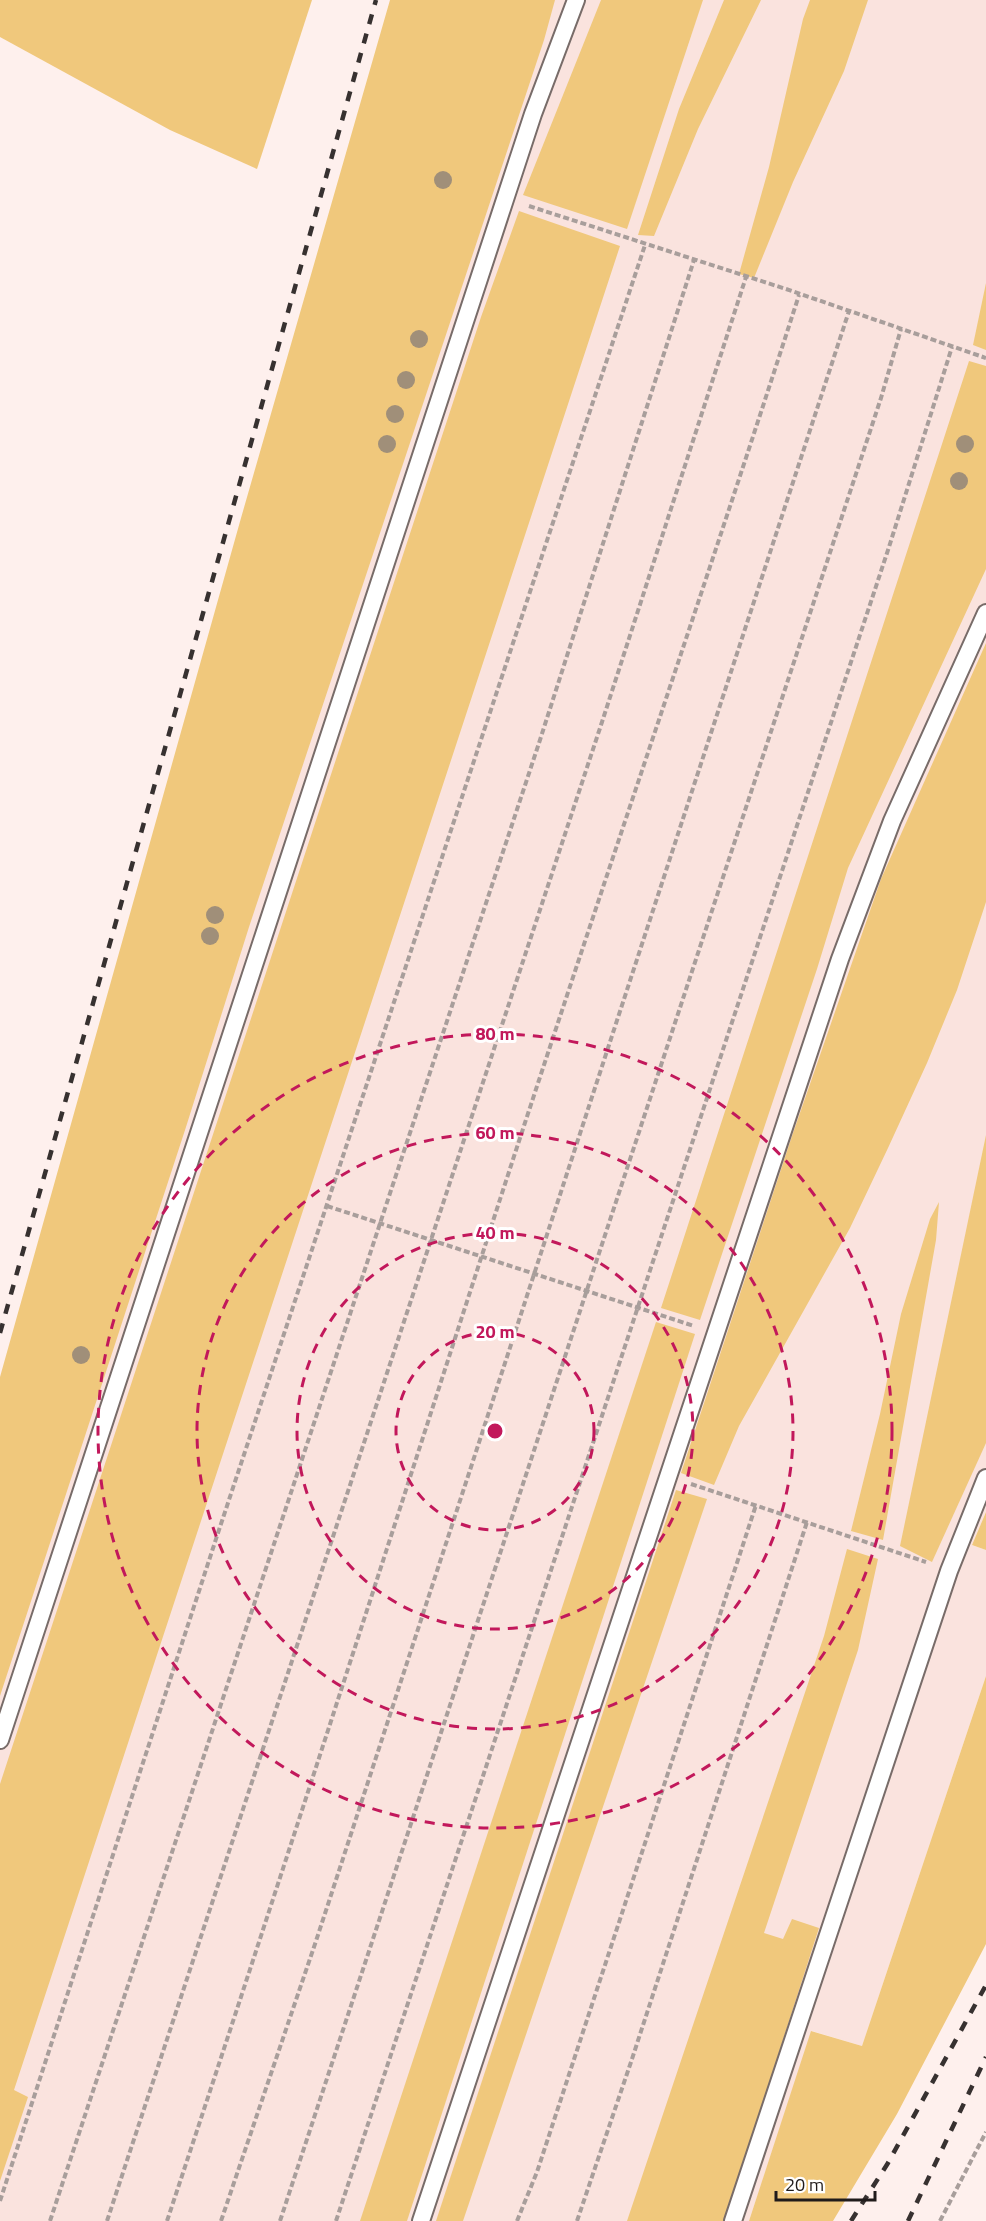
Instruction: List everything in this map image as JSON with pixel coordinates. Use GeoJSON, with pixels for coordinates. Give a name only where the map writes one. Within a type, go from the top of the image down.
{"type":"FeatureCollection","features":[{"type":"Feature","properties":{"kind":"lane"},"geometry":{"type":"LineString","coordinates":[[0,1740],[505,198],[533,114],[576,0]]}},
{"type":"Feature","properties":{"kind":"lane"},"geometry":{"type":"LineString","coordinates":[[422,2221],[840,959],[892,821],[986,613]]}},
{"type":"Feature","properties":{"kind":"lane"},"geometry":{"type":"LineString","coordinates":[[733,2221],[949,1571],[986,1478]]}},
{"type":"Feature","properties":{"kind":"path"},"geometry":{"type":"LineString","coordinates":[[505,198],[986,358]]}},
{"type":"Feature","properties":{"kind":"path"},"geometry":{"type":"LineString","coordinates":[[0,2201],[645,245]]}},
{"type":"Feature","properties":{"kind":"path"},"geometry":{"type":"LineString","coordinates":[[50,2221],[539,742],[694,260]]}},
{"type":"Feature","properties":{"kind":"path"},"geometry":{"type":"LineString","coordinates":[[107,2221],[746,277]]}},
{"type":"Feature","properties":{"kind":"path"},"geometry":{"type":"LineString","coordinates":[[167,2221],[481,1256],[799,295]]}},
{"type":"Feature","properties":{"kind":"path"},"geometry":{"type":"LineString","coordinates":[[221,2221],[316,1941],[849,311]]}},
{"type":"Feature","properties":{"kind":"path"},"geometry":{"type":"LineString","coordinates":[[280,2221],[874,421],[901,329]]}},
{"type":"Feature","properties":{"kind":"path"},"geometry":{"type":"LineString","coordinates":[[336,2221],[889,547],[952,347]]}},
{"type":"Feature","properties":{"kind":"path"},"geometry":{"type":"LineString","coordinates":[[327,1206],[716,1333]]}},
{"type":"Feature","properties":{"kind":"path"},"geometry":{"type":"LineString","coordinates":[[668,1476],[889,1548],[949,1571]]}},
{"type":"Feature","properties":{"kind":"path"},"geometry":{"type":"LineString","coordinates":[[517,2221],[537,2172],[756,1505]]}},
{"type":"Feature","properties":{"kind":"path"},"geometry":{"type":"LineString","coordinates":[[577,2221],[807,1522]]}},
{"type":"Feature","properties":{"kind":"path"},"geometry":{"type":"LineString","coordinates":[[940,2221],[986,2132]]}},
{"type":"Feature","properties":{"kind":"shaded area"},"geometry":{"type":"Polygon","coordinates":[[[0,0],[312,0],[257,169],[170,130],[0,37],[0,0]]]}},
{"type":"Feature","properties":{"kind":"shaded area"},"geometry":{"type":"Polygon","coordinates":[[[390,0],[555,0],[544,40],[249,927],[0,1696],[0,1377],[241,518],[390,0]]]}},
{"type":"Feature","properties":{"kind":"shaded area"},"geometry":{"type":"Polygon","coordinates":[[[416,0],[986,0],[986,1512],[972,1545],[986,1550],[986,1676],[862,2046],[812,2031],[749,2221],[0,2221],[0,1477],[416,0]]]}},
{"type":"Feature","properties":{"kind":"shaded area"},"geometry":{"type":"Polygon","coordinates":[[[601,0],[703,0],[627,229],[523,195],[601,0]]]}},
{"type":"Feature","properties":{"kind":"shaded area"},"geometry":{"type":"Polygon","coordinates":[[[724,0],[761,0],[698,129],[654,236],[638,235],[679,109],[724,0]]]}},
{"type":"Feature","properties":{"kind":"shaded area"},"geometry":{"type":"Polygon","coordinates":[[[810,0],[868,0],[844,71],[793,182],[754,278],[739,274],[769,167],[803,19],[810,0]]]}},
{"type":"Feature","properties":{"kind":"shaded area"},"geometry":{"type":"Polygon","coordinates":[[[519,211],[620,246],[14,2090],[28,2097],[0,2181],[0,1784],[481,317],[519,211]]]}},
{"type":"Feature","properties":{"kind":"shaded area"},"geometry":{"type":"Polygon","coordinates":[[[986,283],[986,350],[973,345],[986,283]]]}},
{"type":"Feature","properties":{"kind":"shaded area"},"geometry":{"type":"Polygon","coordinates":[[[969,361],[986,366],[986,569],[848,868],[817,969],[700,1320],[661,1308],[969,361]]]}},
{"type":"Feature","properties":{"kind":"shaded area"},"geometry":{"type":"Polygon","coordinates":[[[986,643],[986,902],[957,990],[888,1148],[850,1228],[739,1426],[714,1485],[681,1473],[792,1136],[881,879],[986,643]]]}},
{"type":"Feature","properties":{"kind":"shaded area"},"geometry":{"type":"Polygon","coordinates":[[[986,1135],[986,1443],[932,1562],[900,1546],[986,1135]]]}},
{"type":"Feature","properties":{"kind":"shaded area"},"geometry":{"type":"Polygon","coordinates":[[[939,1202],[936,1240],[883,1540],[851,1531],[880,1414],[901,1314],[930,1219],[939,1202]]]}},
{"type":"Feature","properties":{"kind":"shaded area"},"geometry":{"type":"Polygon","coordinates":[[[656,1322],[695,1334],[407,2221],[360,2221],[656,1322]]]}},
{"type":"Feature","properties":{"kind":"shaded area"},"geometry":{"type":"Polygon","coordinates":[[[676,1490],[707,1499],[463,2221],[436,2221],[676,1490]]]}},
{"type":"Feature","properties":{"kind":"shaded area"},"geometry":{"type":"Polygon","coordinates":[[[986,1512],[986,1550],[972,1545],[986,1512]]]}},
{"type":"Feature","properties":{"kind":"shaded area"},"geometry":{"type":"Polygon","coordinates":[[[847,1549],[878,1559],[858,1650],[764,1933],[783,1939],[792,1919],[819,1928],[730,2205],[724,2221],[627,2221],[824,1636],[847,1549]]]}},
{"type":"Feature","properties":{"kind":"shaded area"},"geometry":{"type":"Polygon","coordinates":[[[986,1676],[986,1944],[897,2114],[833,2221],[749,2221],[811,2031],[862,2046],[986,1676]]]}},
{"type":"Feature","properties":{"kind":"railway"},"geometry":{"type":"LineString","coordinates":[[0,1333],[376,0]]}},
{"type":"Feature","properties":{"kind":"railway"},"geometry":{"type":"LineString","coordinates":[[851,2221],[888,2163],[986,1985]]}},
{"type":"Feature","properties":{"kind":"railway"},"geometry":{"type":"LineString","coordinates":[[908,2221],[986,2057]]}}]}
